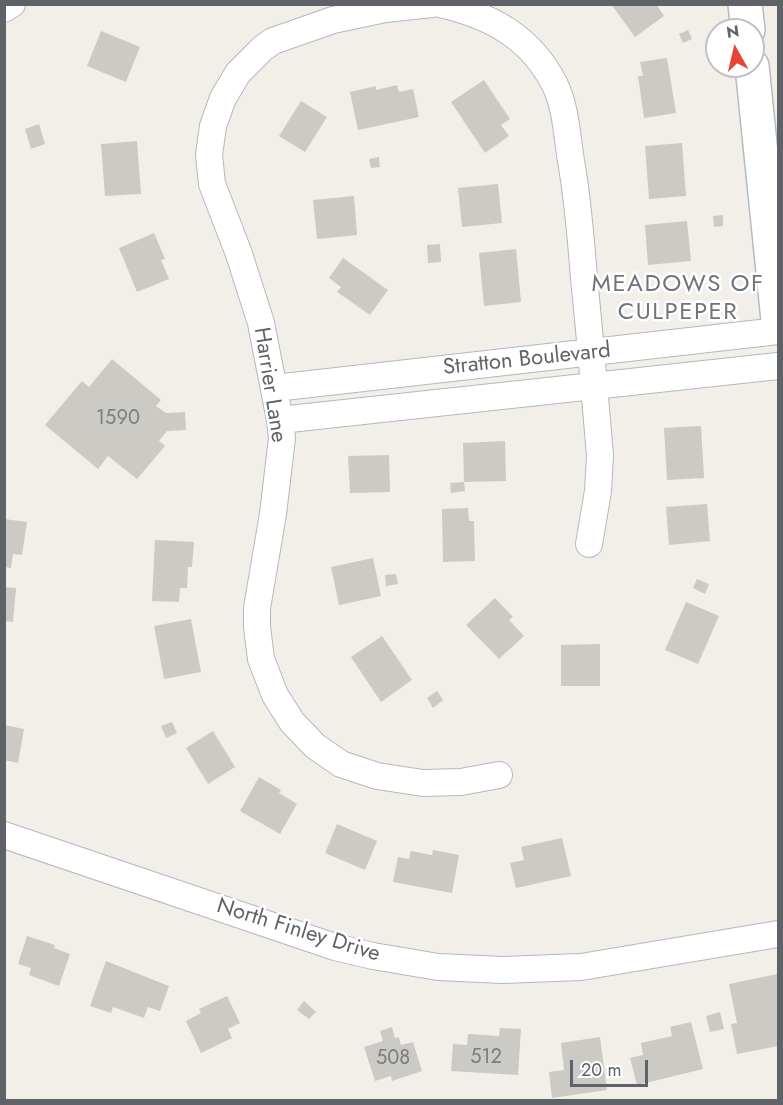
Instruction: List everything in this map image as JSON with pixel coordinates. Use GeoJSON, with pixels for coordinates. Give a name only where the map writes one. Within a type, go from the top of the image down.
{"type":"FeatureCollection","features":[{"type":"Feature","properties":{"kind":"street"},"geometry":{"type":"LineString","coordinates":[[4,9],[12,4]]}},
{"type":"Feature","properties":{"kind":"street","name":"Harrier Lane"},"geometry":{"type":"LineString","coordinates":[[432,4],[385,9],[333,20],[273,41],[238,73],[223,98],[213,126],[209,155],[212,184],[239,254],[261,323],[280,420],[282,438],[257,608],[261,659],[275,695],[292,722],[315,746],[341,764],[377,776],[423,783],[461,782],[499,775]]}},
{"type":"Feature","properties":{"kind":"street"},"geometry":{"type":"LineString","coordinates":[[440,4],[466,10],[494,21],[513,34],[538,59],[561,100],[576,189],[595,386],[599,468],[598,491],[589,544]]}},
{"type":"Feature","properties":{"kind":"street"},"geometry":{"type":"LineString","coordinates":[[753,78],[778,320]]}},
{"type":"Feature","properties":{"kind":"street","name":"Stratton Boulevard"},"geometry":{"type":"LineString","coordinates":[[275,388],[778,331]]}},
{"type":"Feature","properties":{"kind":"street","name":"Stratton Boulevard"},"geometry":{"type":"LineString","coordinates":[[280,420],[778,366]]}},
{"type":"Feature","properties":{"kind":"street","name":"North Finley Drive"},"geometry":{"type":"LineString","coordinates":[[4,835],[335,947],[438,967],[503,970],[581,967],[778,934]]}},
{"type":"Feature","properties":{"kind":"building"},"geometry":{"type":"Polygon","coordinates":[[[611,4],[656,4],[664,16],[635,37],[611,4]]]}},
{"type":"Feature","properties":{"kind":"building"},"geometry":{"type":"Polygon","coordinates":[[[688,30],[692,39],[683,43],[679,34],[688,30]]]}},
{"type":"Feature","properties":{"kind":"building"},"geometry":{"type":"Polygon","coordinates":[[[101,31],[140,47],[126,82],[87,66],[101,31]]]}},
{"type":"Feature","properties":{"kind":"building"},"geometry":{"type":"Polygon","coordinates":[[[667,58],[676,113],[644,118],[638,76],[643,76],[640,62],[667,58]]]}},
{"type":"Feature","properties":{"kind":"building"},"geometry":{"type":"Polygon","coordinates":[[[484,80],[510,119],[501,125],[509,136],[485,153],[451,102],[484,80]]]}},
{"type":"Feature","properties":{"kind":"building"},"geometry":{"type":"Polygon","coordinates":[[[397,85],[399,92],[413,89],[419,117],[358,130],[350,92],[376,86],[376,90],[397,85]]]}},
{"type":"Feature","properties":{"kind":"building"},"geometry":{"type":"Polygon","coordinates":[[[301,101],[327,117],[305,152],[279,136],[301,101]]]}},
{"type":"Feature","properties":{"kind":"building"},"geometry":{"type":"Polygon","coordinates":[[[39,124],[45,144],[31,149],[25,129],[39,124]]]}},
{"type":"Feature","properties":{"kind":"building"},"geometry":{"type":"Polygon","coordinates":[[[137,141],[141,194],[105,196],[101,144],[137,141]]]}},
{"type":"Feature","properties":{"kind":"building"},"geometry":{"type":"Polygon","coordinates":[[[682,143],[686,196],[649,199],[645,146],[682,143]]]}},
{"type":"Feature","properties":{"kind":"building"},"geometry":{"type":"Polygon","coordinates":[[[379,157],[380,167],[371,168],[369,159],[379,157]]]}},
{"type":"Feature","properties":{"kind":"building"},"geometry":{"type":"Polygon","coordinates":[[[498,184],[502,223],[462,227],[458,188],[498,184]]]}},
{"type":"Feature","properties":{"kind":"building"},"geometry":{"type":"Polygon","coordinates":[[[354,196],[357,235],[317,239],[313,200],[354,196]]]}},
{"type":"Feature","properties":{"kind":"building"},"geometry":{"type":"Polygon","coordinates":[[[723,215],[723,226],[714,227],[713,216],[723,215]]]}},
{"type":"Feature","properties":{"kind":"building"},"geometry":{"type":"Polygon","coordinates":[[[687,221],[691,261],[648,265],[645,225],[687,221]]]}},
{"type":"Feature","properties":{"kind":"building"},"geometry":{"type":"Polygon","coordinates":[[[154,233],[165,259],[161,260],[169,279],[137,292],[119,248],[154,233]]]}},
{"type":"Feature","properties":{"kind":"building"},"geometry":{"type":"Polygon","coordinates":[[[440,244],[441,262],[428,263],[427,245],[440,244]]]}},
{"type":"Feature","properties":{"kind":"building"},"geometry":{"type":"Polygon","coordinates":[[[516,249],[521,302],[484,306],[479,253],[516,249]]]}},
{"type":"Feature","properties":{"kind":"building"},"geometry":{"type":"Polygon","coordinates":[[[343,258],[388,290],[370,315],[337,292],[341,287],[329,278],[343,258]]]}},
{"type":"Feature","properties":{"kind":"building"},"geometry":{"type":"Polygon","coordinates":[[[112,359],[161,400],[156,406],[166,413],[185,412],[186,430],[167,431],[159,441],[165,446],[137,479],[108,456],[98,469],[45,425],[82,381],[89,387],[112,359]]]}},
{"type":"Feature","properties":{"kind":"building"},"geometry":{"type":"Polygon","coordinates":[[[701,426],[704,478],[667,480],[664,428],[701,426]]]}},
{"type":"Feature","properties":{"kind":"building"},"geometry":{"type":"Polygon","coordinates":[[[505,441],[506,481],[464,482],[463,443],[505,441]]]}},
{"type":"Feature","properties":{"kind":"building"},"geometry":{"type":"Polygon","coordinates":[[[389,455],[390,492],[350,493],[348,456],[389,455]]]}},
{"type":"Feature","properties":{"kind":"building"},"geometry":{"type":"Polygon","coordinates":[[[464,482],[465,491],[451,493],[450,483],[464,482]]]}},
{"type":"Feature","properties":{"kind":"building"},"geometry":{"type":"Polygon","coordinates":[[[707,504],[710,541],[669,545],[666,507],[707,504]]]}},
{"type":"Feature","properties":{"kind":"building"},"geometry":{"type":"Polygon","coordinates":[[[468,508],[469,521],[474,521],[475,561],[443,562],[442,509],[468,508]]]}},
{"type":"Feature","properties":{"kind":"building"},"geometry":{"type":"Polygon","coordinates":[[[4,519],[27,522],[22,555],[13,554],[11,568],[4,567],[4,519]]]}},
{"type":"Feature","properties":{"kind":"building"},"geometry":{"type":"Polygon","coordinates":[[[155,540],[194,542],[192,567],[188,567],[187,588],[180,588],[179,602],[152,601],[155,540]]]}},
{"type":"Feature","properties":{"kind":"building"},"geometry":{"type":"Polygon","coordinates":[[[373,558],[381,596],[339,605],[331,567],[373,558]]]}},
{"type":"Feature","properties":{"kind":"building"},"geometry":{"type":"Polygon","coordinates":[[[396,574],[398,584],[386,586],[385,575],[396,574]]]}},
{"type":"Feature","properties":{"kind":"building"},"geometry":{"type":"Polygon","coordinates":[[[697,579],[709,584],[705,594],[693,588],[697,579]]]}},
{"type":"Feature","properties":{"kind":"building"},"geometry":{"type":"Polygon","coordinates":[[[4,587],[16,588],[13,622],[4,621],[4,587]]]}},
{"type":"Feature","properties":{"kind":"building"},"geometry":{"type":"Polygon","coordinates":[[[495,598],[513,617],[509,620],[524,636],[499,659],[466,625],[495,598]]]}},
{"type":"Feature","properties":{"kind":"building"},"geometry":{"type":"Polygon","coordinates":[[[686,602],[719,616],[698,664],[665,650],[686,602]]]}},
{"type":"Feature","properties":{"kind":"building"},"geometry":{"type":"Polygon","coordinates":[[[191,619],[201,672],[164,679],[154,626],[191,619]]]}},
{"type":"Feature","properties":{"kind":"building"},"geometry":{"type":"Polygon","coordinates":[[[382,636],[412,680],[381,702],[351,657],[382,636]]]}},
{"type":"Feature","properties":{"kind":"building"},"geometry":{"type":"Polygon","coordinates":[[[600,644],[600,686],[561,686],[561,645],[600,644]]]}},
{"type":"Feature","properties":{"kind":"building"},"geometry":{"type":"Polygon","coordinates":[[[437,691],[443,700],[433,708],[427,698],[437,691]]]}},
{"type":"Feature","properties":{"kind":"building"},"geometry":{"type":"Polygon","coordinates":[[[172,722],[177,733],[166,738],[161,726],[172,722]]]}},
{"type":"Feature","properties":{"kind":"building"},"geometry":{"type":"Polygon","coordinates":[[[4,725],[24,729],[18,763],[4,760],[4,725]]]}},
{"type":"Feature","properties":{"kind":"building"},"geometry":{"type":"Polygon","coordinates":[[[213,731],[235,767],[208,784],[186,748],[213,731]]]}},
{"type":"Feature","properties":{"kind":"building"},"geometry":{"type":"Polygon","coordinates":[[[259,777],[281,790],[279,793],[297,804],[280,834],[240,811],[259,777]]]}},
{"type":"Feature","properties":{"kind":"building"},"geometry":{"type":"Polygon","coordinates":[[[337,824],[377,841],[365,870],[325,853],[337,824]]]}},
{"type":"Feature","properties":{"kind":"building"},"geometry":{"type":"Polygon","coordinates":[[[562,838],[571,876],[516,888],[510,863],[524,860],[521,847],[562,838]]]}},
{"type":"Feature","properties":{"kind":"building"},"geometry":{"type":"Polygon","coordinates":[[[433,850],[459,855],[452,893],[393,882],[398,857],[409,859],[411,851],[432,855],[433,850]]]}},
{"type":"Feature","properties":{"kind":"building"},"geometry":{"type":"Polygon","coordinates":[[[27,936],[55,945],[54,948],[70,954],[59,986],[29,975],[31,968],[18,964],[27,936]]]}},
{"type":"Feature","properties":{"kind":"building"},"geometry":{"type":"Polygon","coordinates":[[[106,961],[169,986],[160,1011],[148,1007],[144,1018],[113,1007],[111,1013],[90,1006],[106,961]]]}},
{"type":"Feature","properties":{"kind":"building"},"geometry":{"type":"Polygon","coordinates":[[[777,974],[778,1046],[737,1054],[731,1024],[737,1023],[729,984],[777,974]]]}},
{"type":"Feature","properties":{"kind":"building"},"geometry":{"type":"Polygon","coordinates":[[[227,996],[240,1023],[228,1029],[232,1038],[201,1053],[186,1021],[201,1013],[199,1009],[227,996]]]}},
{"type":"Feature","properties":{"kind":"building"},"geometry":{"type":"Polygon","coordinates":[[[304,1001],[316,1012],[309,1019],[297,1010],[304,1001]]]}},
{"type":"Feature","properties":{"kind":"building"},"geometry":{"type":"Polygon","coordinates":[[[720,1012],[724,1029],[710,1032],[706,1016],[720,1012]]]}},
{"type":"Feature","properties":{"kind":"building"},"geometry":{"type":"Polygon","coordinates":[[[691,1022],[703,1069],[637,1085],[630,1058],[643,1055],[641,1043],[672,1036],[670,1027],[691,1022]]]}},
{"type":"Feature","properties":{"kind":"building"},"geometry":{"type":"Polygon","coordinates":[[[392,1027],[395,1038],[399,1037],[401,1045],[413,1042],[422,1071],[392,1081],[391,1076],[375,1081],[364,1047],[383,1041],[380,1031],[392,1027]]]}},
{"type":"Feature","properties":{"kind":"building"},"geometry":{"type":"Polygon","coordinates":[[[500,1028],[521,1029],[518,1075],[451,1071],[453,1044],[467,1045],[468,1034],[499,1036],[500,1028]]]}},
{"type":"Feature","properties":{"kind":"building"},"geometry":{"type":"Polygon","coordinates":[[[600,1037],[607,1090],[552,1098],[549,1072],[564,1070],[561,1043],[600,1037]]]}},
{"type":"Feature","properties":{"kind":"district","name":"MEADOWS OF CULPEPER"},"geometry":{"type":"Point","coordinates":[678,299]}}]}
